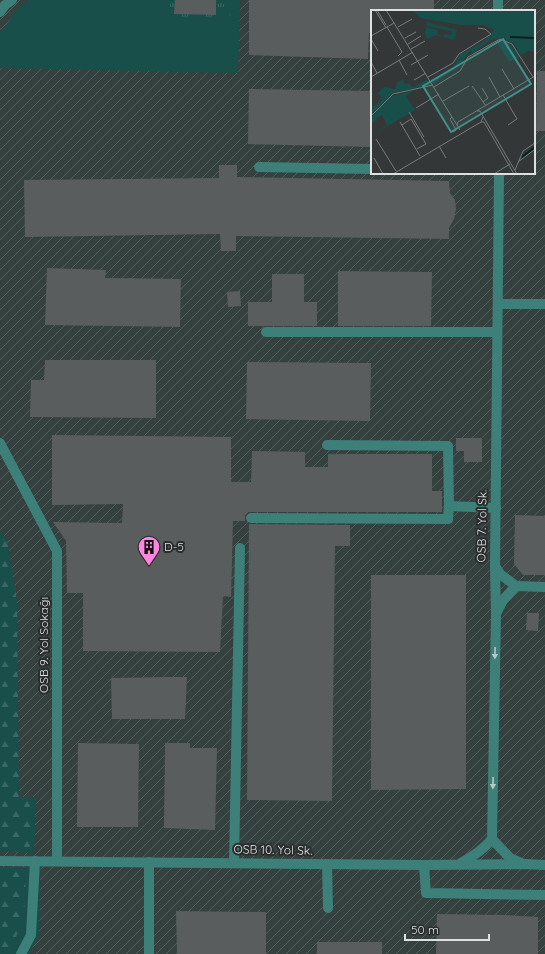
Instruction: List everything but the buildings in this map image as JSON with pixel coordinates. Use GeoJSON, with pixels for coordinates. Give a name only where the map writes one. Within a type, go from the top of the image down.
{"type":"FeatureCollection","features":[{"type":"Feature","properties":{"kind":"street"},"geometry":{"type":"LineString","coordinates":[[0,12],[5,4],[12,0]]}},
{"type":"Feature","properties":{"kind":"street"},"geometry":{"type":"LineString","coordinates":[[258,167],[371,169]]}},
{"type":"Feature","properties":{"kind":"street","name":"OSB 7. Yol Sk."},"geometry":{"type":"LineString","coordinates":[[492,839],[496,614],[495,566],[499,174]]}},
{"type":"Feature","properties":{"kind":"street"},"geometry":{"type":"LineString","coordinates":[[498,304],[545,304]]}},
{"type":"Feature","properties":{"kind":"street"},"geometry":{"type":"LineString","coordinates":[[266,332],[498,332]]}},
{"type":"Feature","properties":{"kind":"street","name":"OSB 9. Yol Sokağı"},"geometry":{"type":"LineString","coordinates":[[0,443],[57,551],[56,861]]}},
{"type":"Feature","properties":{"kind":"street"},"geometry":{"type":"LineString","coordinates":[[251,518],[448,518],[448,446],[327,445]]}},
{"type":"Feature","properties":{"kind":"street"},"geometry":{"type":"LineString","coordinates":[[449,506],[496,508]]}},
{"type":"Feature","properties":{"kind":"street"},"geometry":{"type":"LineString","coordinates":[[234,863],[240,548]]}},
{"type":"Feature","properties":{"kind":"street"},"geometry":{"type":"LineString","coordinates":[[495,566],[500,574],[516,586],[545,586]]}},
{"type":"Feature","properties":{"kind":"street"},"geometry":{"type":"LineString","coordinates":[[496,614],[503,600],[516,586]]}},
{"type":"Feature","properties":{"kind":"street"},"geometry":{"type":"LineString","coordinates":[[458,864],[480,852],[492,839],[510,858],[524,864]]}},
{"type":"Feature","properties":{"kind":"street","name":"OSB 10. Yol Sk."},"geometry":{"type":"LineString","coordinates":[[0,860],[545,865]]}},
{"type":"Feature","properties":{"kind":"street"},"geometry":{"type":"LineString","coordinates":[[21,954],[31,935],[35,861]]}},
{"type":"Feature","properties":{"kind":"street"},"geometry":{"type":"LineString","coordinates":[[149,862],[149,954]]}},
{"type":"Feature","properties":{"kind":"street"},"geometry":{"type":"LineString","coordinates":[[327,864],[328,908]]}},
{"type":"Feature","properties":{"kind":"street"},"geometry":{"type":"LineString","coordinates":[[424,865],[426,893],[545,895]]}},
{"type":"Feature","properties":{"kind":"shaded area"},"geometry":{"type":"Polygon","coordinates":[[[0,0],[545,0],[545,954],[0,954],[0,0]]]}},
{"type":"Feature","properties":{"kind":"green space"},"geometry":{"type":"Polygon","coordinates":[[[30,0],[240,0],[238,73],[0,68],[0,33],[21,5],[30,0]]]}},
{"type":"Feature","properties":{"kind":"green space"},"geometry":{"type":"Polygon","coordinates":[[[167,0],[231,0],[230,23],[166,23],[167,0]]]}},
{"type":"Feature","properties":{"kind":"green space"},"geometry":{"type":"Polygon","coordinates":[[[0,530],[8,544],[17,602],[19,797],[36,797],[34,853],[0,851],[0,530]]]}},
{"type":"Feature","properties":{"kind":"green space"},"geometry":{"type":"Polygon","coordinates":[[[0,867],[26,867],[24,920],[8,954],[0,954],[0,867]]]}},
{"type":"Feature","properties":{"kind":"green space"},"geometry":{"type":"Polygon","coordinates":[[[41,867],[39,935],[29,954],[8,954],[24,920],[26,868],[41,867]]]}},
{"type":"Feature","properties":{"kind":"place","name":"D-5"},"geometry":{"type":"Point","coordinates":[149,566]}}]}
